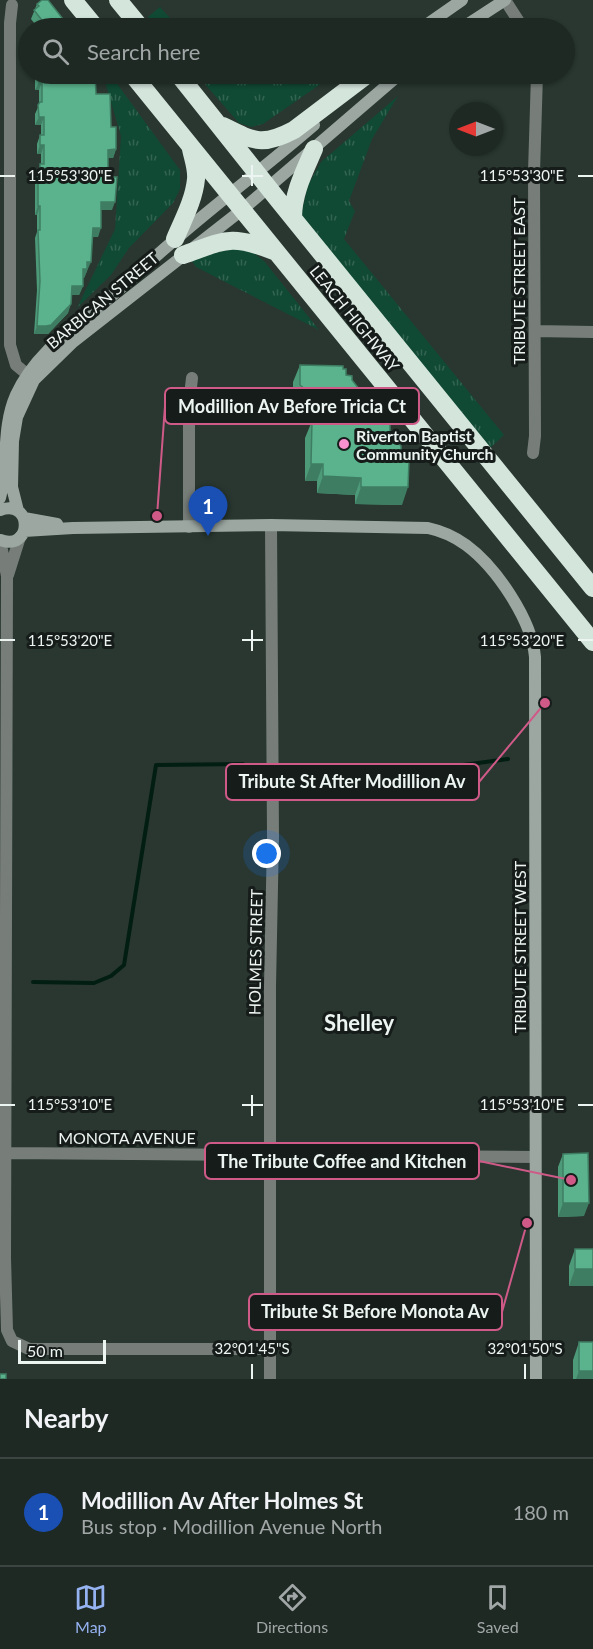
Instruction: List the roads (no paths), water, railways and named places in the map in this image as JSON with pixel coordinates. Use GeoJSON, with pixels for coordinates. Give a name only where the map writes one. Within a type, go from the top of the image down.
{"type":"FeatureCollection","features":[{"type":"Feature","properties":{"kind":"highway"},"geometry":{"type":"LineString","coordinates":[[73,0],[88,18]]}},
{"type":"Feature","properties":{"kind":"highway"},"geometry":{"type":"LineString","coordinates":[[118,0],[133,18]]}},
{"type":"Feature","properties":{"kind":"highway","name":"LEACH HIGHWAY"},"geometry":{"type":"LineString","coordinates":[[140,84],[593,642]]}},
{"type":"Feature","properties":{"kind":"highway","name":"LEACH HIGHWAY"},"geometry":{"type":"LineString","coordinates":[[186,84],[593,588]]}},
{"type":"Feature","properties":{"kind":"highway"},"geometry":{"type":"LineString","coordinates":[[219,124],[250,140],[267,141],[294,130],[356,84]]}},
{"type":"Feature","properties":{"kind":"highway"},"geometry":{"type":"LineString","coordinates":[[191,146],[196,171],[195,183],[179,247],[234,239],[249,241],[276,252]]}},
{"type":"Feature","properties":{"kind":"highway"},"geometry":{"type":"LineString","coordinates":[[294,218],[294,200],[314,149]]}},
{"type":"Feature","properties":{"kind":"street"},"geometry":{"type":"LineString","coordinates":[[436,18],[462,0]]}},
{"type":"Feature","properties":{"kind":"street"},"geometry":{"type":"LineString","coordinates":[[477,18],[505,0],[517,18]]}},
{"type":"Feature","properties":{"kind":"street"},"geometry":{"type":"LineString","coordinates":[[12,5],[10,22],[10,345],[16,365],[30,378]]}},
{"type":"Feature","properties":{"kind":"street"},"geometry":{"type":"LineString","coordinates":[[263,180],[359,84]]}},
{"type":"Feature","properties":{"kind":"street"},"geometry":{"type":"LineString","coordinates":[[263,180],[314,149],[389,84]]}},
{"type":"Feature","properties":{"kind":"street","name":"TRIBUTE STREET EAST"},"geometry":{"type":"LineString","coordinates":[[532,453],[535,436],[534,172],[537,84]]}},
{"type":"Feature","properties":{"kind":"street","name":"BARBICAN STREET"},"geometry":{"type":"LineString","coordinates":[[0,498],[4,475],[6,428],[11,407],[30,378],[78,322],[179,247],[243,209],[263,180]]}},
{"type":"Feature","properties":{"kind":"street","name":"BARBICAN STREET"},"geometry":{"type":"LineString","coordinates":[[22,534],[21,514],[12,487],[13,441],[17,417],[30,378],[179,247],[231,195],[263,180]]}},
{"type":"Feature","properties":{"kind":"street"},"geometry":{"type":"LineString","coordinates":[[535,331],[593,332]]}},
{"type":"Feature","properties":{"kind":"street"},"geometry":{"type":"LineString","coordinates":[[189,527],[189,405],[192,378]]}},
{"type":"Feature","properties":{"kind":"street"},"geometry":{"type":"LineString","coordinates":[[0,510],[9,507],[21,514],[73,528]]}},
{"type":"Feature","properties":{"kind":"street","name":"TRIBUTE STREET WEST"},"geometry":{"type":"LineString","coordinates":[[73,528],[271,525],[428,528],[442,531],[475,553],[505,588],[523,615],[534,647],[536,1379]]}},
{"type":"Feature","properties":{"kind":"street","name":"HOLMES STREET"},"geometry":{"type":"LineString","coordinates":[[270,1379],[270,986],[273,837],[271,525]]}},
{"type":"Feature","properties":{"kind":"street"},"geometry":{"type":"LineString","coordinates":[[73,528],[22,534],[11,542],[0,540],[8,576],[3,1007],[6,1153],[3,1258],[7,1330],[12,1341],[29,1349],[270,1349]]}},
{"type":"Feature","properties":{"kind":"street"},"geometry":{"type":"LineString","coordinates":[[8,576],[22,534]]}},
{"type":"Feature","properties":{"kind":"street","name":"MONOTA AVENUE"},"geometry":{"type":"LineString","coordinates":[[6,1153],[535,1157]]}},
{"type":"Feature","properties":{"kind":"waterway"},"geometry":{"type":"LineString","coordinates":[[305,772],[403,773],[508,759]]}},
{"type":"Feature","properties":{"kind":"waterway"},"geometry":{"type":"LineString","coordinates":[[33,982],[94,983],[111,976],[124,965],[156,765],[243,764]]}},
{"type":"Feature","properties":{"kind":"place","name":"Riverton Baptist Community Church"},"geometry":{"type":"Point","coordinates":[344,444]}},
{"type":"Feature","properties":{"kind":"place","name":"Modillion Av Before Tricia Ct"},"geometry":{"type":"Point","coordinates":[157,516]}},
{"type":"Feature","properties":{"kind":"place","name":"Modillion Av After Holmes St"},"geometry":{"type":"Point","coordinates":[208,536]}},
{"type":"Feature","properties":{"kind":"place","name":"Tribute St After Modillion Av"},"geometry":{"type":"Point","coordinates":[545,703]}},
{"type":"Feature","properties":{"kind":"place","name":"The Tribute Coffee and Kitchen"},"geometry":{"type":"Point","coordinates":[571,1180]}},
{"type":"Feature","properties":{"kind":"place","name":"Tribute St Before Monota Av"},"geometry":{"type":"Point","coordinates":[527,1223]}},
{"type":"Feature","properties":{"kind":"district","name":"Shelley"},"geometry":{"type":"Point","coordinates":[359,1022]}}]}
